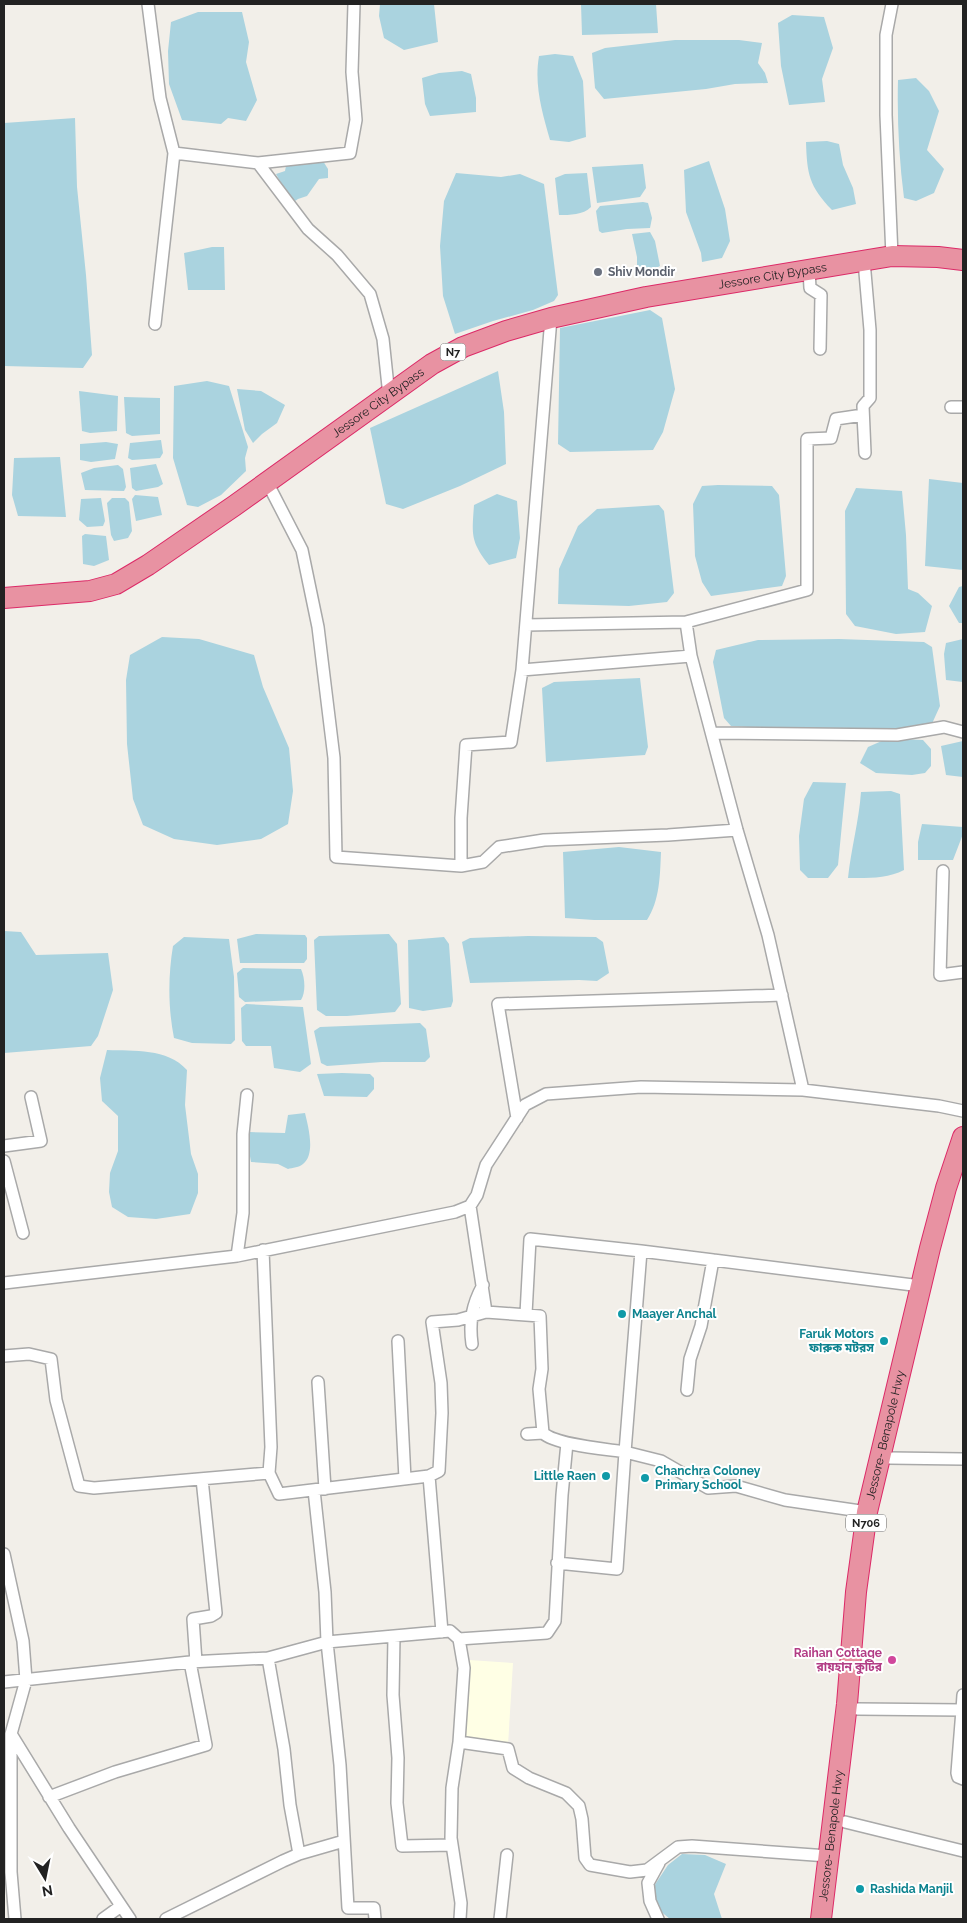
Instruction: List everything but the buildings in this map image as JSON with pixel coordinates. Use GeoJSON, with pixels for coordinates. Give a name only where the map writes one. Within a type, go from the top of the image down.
{"type":"FeatureCollection","features":[{"type":"Feature","properties":{"kind":"highway","name":"Jessore City Bypass"},"geometry":{"type":"LineString","coordinates":[[4,598],[90,592],[116,584],[148,565],[432,364],[463,347],[506,331],[551,318],[662,294],[864,260],[892,256],[938,257],[963,260]]}},
{"type":"Feature","properties":{"kind":"highway","name":"Jessore- Benapole Hwy"},"geometry":{"type":"LineString","coordinates":[[822,1919],[847,1704],[856,1592],[867,1512],[946,1188],[963,1137]]}},
{"type":"Feature","properties":{"kind":"highway","name":"Jessore- Benapole Hwy"},"geometry":{"type":"LineString","coordinates":[[834,1919],[866,1611],[878,1519],[889,1458],[963,1173]]}},
{"type":"Feature","properties":{"kind":"street"},"geometry":{"type":"LineString","coordinates":[[148,4],[160,98],[174,154],[155,324]]}},
{"type":"Feature","properties":{"kind":"street"},"geometry":{"type":"LineString","coordinates":[[174,154],[258,163],[350,153],[356,120],[352,72],[354,4]]}},
{"type":"Feature","properties":{"kind":"street"},"geometry":{"type":"LineString","coordinates":[[892,4],[886,35],[886,114],[892,256]]}},
{"type":"Feature","properties":{"kind":"street"},"geometry":{"type":"LineString","coordinates":[[258,163],[308,229],[337,255],[370,294],[383,339],[389,396]]}},
{"type":"Feature","properties":{"kind":"street"},"geometry":{"type":"LineString","coordinates":[[526,624],[686,622],[807,590],[807,440],[831,438],[836,419],[864,415],[865,448],[863,406],[870,398],[870,330],[864,260]]}},
{"type":"Feature","properties":{"kind":"street"},"geometry":{"type":"LineString","coordinates":[[809,270],[810,288],[821,295],[820,349]]}},
{"type":"Feature","properties":{"kind":"street"},"geometry":{"type":"LineString","coordinates":[[461,866],[461,818],[466,745],[511,742],[522,670],[551,318]]}},
{"type":"Feature","properties":{"kind":"street"},"geometry":{"type":"LineString","coordinates":[[951,407],[963,407]]}},
{"type":"Feature","properties":{"kind":"street"},"geometry":{"type":"LineString","coordinates":[[267,482],[302,550],[318,627],[334,758],[336,857],[461,866],[483,862],[499,847],[544,840],[737,830]]}},
{"type":"Feature","properties":{"kind":"street"},"geometry":{"type":"LineString","coordinates":[[686,622],[691,656],[737,830],[768,935],[803,1090]]}},
{"type":"Feature","properties":{"kind":"street"},"geometry":{"type":"LineString","coordinates":[[522,670],[691,656]]}},
{"type":"Feature","properties":{"kind":"street"},"geometry":{"type":"LineString","coordinates":[[712,734],[896,735],[944,727],[963,732]]}},
{"type":"Feature","properties":{"kind":"street"},"geometry":{"type":"LineString","coordinates":[[943,871],[940,975],[963,972]]}},
{"type":"Feature","properties":{"kind":"street"},"geometry":{"type":"LineString","coordinates":[[517,1118],[498,1004],[782,995]]}},
{"type":"Feature","properties":{"kind":"street"},"geometry":{"type":"LineString","coordinates":[[4,1283],[237,1256],[455,1212],[470,1206],[477,1195],[486,1165],[525,1105],[546,1094],[641,1087],[803,1090],[939,1106],[963,1111]]}},
{"type":"Feature","properties":{"kind":"street"},"geometry":{"type":"LineString","coordinates":[[237,1256],[243,1213],[243,1134],[247,1096]]}},
{"type":"Feature","properties":{"kind":"street"},"geometry":{"type":"LineString","coordinates":[[4,1146],[41,1140],[31,1097]]}},
{"type":"Feature","properties":{"kind":"street"},"geometry":{"type":"LineString","coordinates":[[4,1161],[23,1233]]}},
{"type":"Feature","properties":{"kind":"street"},"geometry":{"type":"LineString","coordinates":[[470,1206],[486,1312]]}},
{"type":"Feature","properties":{"kind":"street"},"geometry":{"type":"LineString","coordinates":[[526,1314],[530,1239],[921,1286]]}},
{"type":"Feature","properties":{"kind":"street"},"geometry":{"type":"LineString","coordinates":[[263,1250],[271,1447],[270,1473],[279,1494],[429,1476],[439,1471],[442,1413],[441,1383],[432,1322],[458,1320],[486,1312],[540,1316],[542,1369],[539,1390],[543,1433],[547,1437],[662,1461],[708,1488],[736,1486],[785,1500],[867,1512]]}},
{"type":"Feature","properties":{"kind":"street"},"geometry":{"type":"LineString","coordinates":[[558,1563],[617,1569],[641,1251]]}},
{"type":"Feature","properties":{"kind":"street"},"geometry":{"type":"LineString","coordinates":[[687,1390],[690,1359],[701,1326],[713,1260]]}},
{"type":"Feature","properties":{"kind":"street"},"geometry":{"type":"LineString","coordinates":[[472,1344],[470,1329],[474,1302],[482,1286]]}},
{"type":"Feature","properties":{"kind":"street"},"geometry":{"type":"LineString","coordinates":[[398,1341],[405,1479]]}},
{"type":"Feature","properties":{"kind":"street"},"geometry":{"type":"LineString","coordinates":[[4,1356],[29,1354],[51,1359],[56,1400],[79,1486],[94,1488],[270,1473]]}},
{"type":"Feature","properties":{"kind":"street"},"geometry":{"type":"LineString","coordinates":[[318,1382],[319,1490],[327,1642],[340,1765],[348,1908],[374,1908],[376,1919]]}},
{"type":"Feature","properties":{"kind":"street"},"geometry":{"type":"LineString","coordinates":[[526,1434],[543,1433]]}},
{"type":"Feature","properties":{"kind":"street"},"geometry":{"type":"LineString","coordinates":[[459,1639],[547,1633],[555,1621],[562,1495],[568,1442]]}},
{"type":"Feature","properties":{"kind":"street"},"geometry":{"type":"LineString","coordinates":[[889,1458],[963,1458]]}},
{"type":"Feature","properties":{"kind":"street"},"geometry":{"type":"LineString","coordinates":[[429,1476],[442,1632]]}},
{"type":"Feature","properties":{"kind":"street"},"geometry":{"type":"LineString","coordinates":[[49,1797],[115,1772],[206,1745],[193,1662],[193,1619],[211,1616],[216,1613],[202,1479]]}},
{"type":"Feature","properties":{"kind":"street"},"geometry":{"type":"LineString","coordinates":[[4,1554],[23,1641],[26,1680],[11,1734],[10,1872],[16,1919]]}},
{"type":"Feature","properties":{"kind":"street"},"geometry":{"type":"LineString","coordinates":[[4,1682],[193,1662],[268,1658],[327,1642],[450,1631],[459,1639],[464,1668],[452,1788],[452,1845],[461,1903],[460,1919]]}},
{"type":"Feature","properties":{"kind":"street"},"geometry":{"type":"LineString","coordinates":[[394,1636],[393,1695],[398,1758],[397,1803],[402,1846],[452,1845]]}},
{"type":"Feature","properties":{"kind":"street"},"geometry":{"type":"LineString","coordinates":[[268,1658],[284,1749],[298,1854]]}},
{"type":"Feature","properties":{"kind":"street"},"geometry":{"type":"LineString","coordinates":[[963,1695],[957,1773],[958,1777],[963,1779]]}},
{"type":"Feature","properties":{"kind":"street"},"geometry":{"type":"LineString","coordinates":[[857,1709],[962,1710]]}},
{"type":"Feature","properties":{"kind":"street"},"geometry":{"type":"LineString","coordinates":[[11,1734],[49,1797],[130,1919]]}},
{"type":"Feature","properties":{"kind":"street"},"geometry":{"type":"LineString","coordinates":[[458,1742],[508,1749],[513,1768],[529,1778],[566,1793],[579,1806],[585,1858],[590,1865],[630,1872],[647,1870],[678,1847],[692,1846],[828,1856]]}},
{"type":"Feature","properties":{"kind":"street"},"geometry":{"type":"LineString","coordinates":[[845,1822],[963,1851]]}},
{"type":"Feature","properties":{"kind":"street"},"geometry":{"type":"LineString","coordinates":[[166,1919],[298,1854],[344,1841]]}},
{"type":"Feature","properties":{"kind":"street"},"geometry":{"type":"LineString","coordinates":[[500,1919],[507,1855]]}},
{"type":"Feature","properties":{"kind":"street"},"geometry":{"type":"LineString","coordinates":[[658,1919],[650,1901],[648,1883],[660,1860]]}},
{"type":"Feature","properties":{"kind":"street"},"geometry":{"type":"LineString","coordinates":[[102,1919],[121,1906]]}},
{"type":"Feature","properties":{"kind":"shaded area"},"geometry":{"type":"Polygon","coordinates":[[[469,1660],[513,1663],[508,1745],[463,1742],[469,1660]]]}},
{"type":"Feature","properties":{"kind":"water"},"geometry":{"type":"Polygon","coordinates":[[[380,4],[434,4],[438,42],[404,50],[384,38],[379,16],[380,4]]]}},
{"type":"Feature","properties":{"kind":"water"},"geometry":{"type":"Polygon","coordinates":[[[581,4],[656,4],[658,33],[582,35],[581,4]]]}},
{"type":"Feature","properties":{"kind":"water"},"geometry":{"type":"Polygon","coordinates":[[[198,12],[242,12],[249,42],[246,62],[257,100],[246,121],[228,118],[221,124],[182,120],[169,84],[168,51],[171,22],[198,12]]]}},
{"type":"Feature","properties":{"kind":"water"},"geometry":{"type":"Polygon","coordinates":[[[792,15],[824,17],[833,48],[822,79],[825,102],[789,105],[781,66],[778,23],[792,15]]]}},
{"type":"Feature","properties":{"kind":"water"},"geometry":{"type":"Polygon","coordinates":[[[675,40],[739,40],[762,43],[758,63],[765,73],[768,83],[735,84],[706,89],[604,99],[595,88],[592,53],[605,48],[675,40]]]}},
{"type":"Feature","properties":{"kind":"water"},"geometry":{"type":"Polygon","coordinates":[[[555,54],[573,56],[583,81],[586,137],[569,142],[550,140],[538,88],[539,56],[555,54]]]}},
{"type":"Feature","properties":{"kind":"water"},"geometry":{"type":"Polygon","coordinates":[[[462,71],[471,74],[476,98],[476,112],[430,116],[425,104],[422,78],[439,73],[462,71]]]}},
{"type":"Feature","properties":{"kind":"water"},"geometry":{"type":"Polygon","coordinates":[[[916,78],[929,91],[939,111],[927,150],[944,169],[934,193],[916,201],[904,198],[898,124],[898,80],[916,78]]]}},
{"type":"Feature","properties":{"kind":"water"},"geometry":{"type":"Polygon","coordinates":[[[75,118],[77,187],[92,355],[83,368],[4,366],[4,123],[75,118]]]}},
{"type":"Feature","properties":{"kind":"water"},"geometry":{"type":"Polygon","coordinates":[[[827,141],[839,144],[843,165],[853,188],[856,204],[832,210],[818,194],[814,186],[807,163],[806,142],[827,141]]]}},
{"type":"Feature","properties":{"kind":"water"},"geometry":{"type":"Polygon","coordinates":[[[323,161],[328,169],[328,178],[319,179],[307,196],[292,203],[276,174],[285,171],[286,166],[323,161]]]}},
{"type":"Feature","properties":{"kind":"water"},"geometry":{"type":"Polygon","coordinates":[[[709,161],[725,209],[730,241],[722,258],[702,262],[701,253],[686,212],[684,170],[709,161]]]}},
{"type":"Feature","properties":{"kind":"water"},"geometry":{"type":"Polygon","coordinates":[[[643,164],[646,188],[640,197],[597,203],[592,167],[643,164]]]}},
{"type":"Feature","properties":{"kind":"water"},"geometry":{"type":"Polygon","coordinates":[[[456,173],[501,177],[520,174],[544,184],[558,295],[554,301],[533,310],[455,334],[443,296],[440,246],[444,201],[456,173]]]}},
{"type":"Feature","properties":{"kind":"water"},"geometry":{"type":"Polygon","coordinates":[[[587,173],[591,207],[588,210],[572,215],[559,215],[555,178],[565,174],[587,173]]]}},
{"type":"Feature","properties":{"kind":"water"},"geometry":{"type":"Polygon","coordinates":[[[648,203],[652,218],[650,228],[602,233],[599,231],[596,211],[600,206],[648,203]]]}},
{"type":"Feature","properties":{"kind":"water"},"geometry":{"type":"Polygon","coordinates":[[[650,232],[655,241],[660,266],[646,273],[637,273],[637,257],[632,234],[650,232]]]}},
{"type":"Feature","properties":{"kind":"water"},"geometry":{"type":"Polygon","coordinates":[[[212,247],[224,247],[225,290],[188,290],[184,253],[212,247]]]}},
{"type":"Feature","properties":{"kind":"water"},"geometry":{"type":"Polygon","coordinates":[[[650,310],[662,318],[675,389],[663,432],[653,450],[570,452],[558,444],[560,328],[650,310]]]}},
{"type":"Feature","properties":{"kind":"water"},"geometry":{"type":"Polygon","coordinates":[[[498,371],[504,412],[506,464],[460,486],[403,509],[386,504],[370,428],[498,371]]]}},
{"type":"Feature","properties":{"kind":"water"},"geometry":{"type":"Polygon","coordinates":[[[207,381],[229,386],[248,447],[245,458],[246,471],[221,495],[198,507],[187,505],[173,458],[174,386],[207,381]]]}},
{"type":"Feature","properties":{"kind":"water"},"geometry":{"type":"Polygon","coordinates":[[[237,389],[261,391],[285,405],[277,423],[253,443],[245,430],[237,389]]]}},
{"type":"Feature","properties":{"kind":"water"},"geometry":{"type":"Polygon","coordinates":[[[79,391],[118,396],[117,431],[90,433],[82,431],[79,391]]]}},
{"type":"Feature","properties":{"kind":"water"},"geometry":{"type":"Polygon","coordinates":[[[124,397],[160,398],[160,434],[132,436],[126,433],[124,397]]]}},
{"type":"Feature","properties":{"kind":"water"},"geometry":{"type":"Polygon","coordinates":[[[161,440],[163,453],[160,458],[132,460],[128,458],[130,443],[161,440]]]}},
{"type":"Feature","properties":{"kind":"water"},"geometry":{"type":"Polygon","coordinates":[[[106,442],[118,444],[115,459],[91,462],[80,460],[80,444],[106,442]]]}},
{"type":"Feature","properties":{"kind":"water"},"geometry":{"type":"Polygon","coordinates":[[[60,457],[66,517],[18,516],[12,495],[14,458],[60,457]]]}},
{"type":"Feature","properties":{"kind":"water"},"geometry":{"type":"Polygon","coordinates":[[[156,464],[163,484],[158,487],[136,491],[132,488],[130,468],[156,464]]]}},
{"type":"Feature","properties":{"kind":"water"},"geometry":{"type":"Polygon","coordinates":[[[118,465],[123,469],[126,487],[124,491],[85,490],[81,473],[94,468],[118,465]]]}},
{"type":"Feature","properties":{"kind":"water"},"geometry":{"type":"Polygon","coordinates":[[[929,479],[963,483],[963,570],[925,566],[929,479]]]}},
{"type":"Feature","properties":{"kind":"water"},"geometry":{"type":"Polygon","coordinates":[[[702,486],[772,486],[779,495],[786,576],[782,586],[711,596],[702,582],[695,556],[693,504],[702,486]]]}},
{"type":"Feature","properties":{"kind":"water"},"geometry":{"type":"Polygon","coordinates":[[[856,488],[902,491],[908,589],[918,593],[932,606],[925,632],[896,634],[855,626],[846,614],[845,511],[856,488]]]}},
{"type":"Feature","properties":{"kind":"water"},"geometry":{"type":"Polygon","coordinates":[[[497,494],[517,501],[520,538],[516,558],[489,565],[475,543],[473,530],[474,505],[497,494]]]}},
{"type":"Feature","properties":{"kind":"water"},"geometry":{"type":"Polygon","coordinates":[[[135,495],[158,497],[162,515],[136,521],[132,499],[135,495]]]}},
{"type":"Feature","properties":{"kind":"water"},"geometry":{"type":"Polygon","coordinates":[[[101,498],[105,521],[103,526],[87,527],[79,520],[81,499],[101,498]]]}},
{"type":"Feature","properties":{"kind":"water"},"geometry":{"type":"Polygon","coordinates":[[[112,498],[125,498],[129,502],[132,531],[128,538],[114,541],[111,535],[107,503],[112,498]]]}},
{"type":"Feature","properties":{"kind":"water"},"geometry":{"type":"Polygon","coordinates":[[[659,505],[664,511],[674,593],[667,602],[629,606],[558,604],[559,569],[578,526],[597,509],[659,505]]]}},
{"type":"Feature","properties":{"kind":"water"},"geometry":{"type":"Polygon","coordinates":[[[85,534],[106,536],[109,560],[94,566],[83,564],[82,536],[85,534]]]}},
{"type":"Feature","properties":{"kind":"water"},"geometry":{"type":"Polygon","coordinates":[[[963,586],[963,623],[959,623],[949,606],[959,587],[963,586]]]}},
{"type":"Feature","properties":{"kind":"water"},"geometry":{"type":"Polygon","coordinates":[[[162,637],[199,639],[254,655],[263,687],[289,748],[293,791],[288,824],[261,839],[217,845],[174,839],[143,825],[133,799],[127,744],[126,680],[130,655],[162,637]]]}},
{"type":"Feature","properties":{"kind":"water"},"geometry":{"type":"Polygon","coordinates":[[[839,639],[924,642],[932,647],[940,706],[930,728],[874,732],[831,728],[765,728],[731,726],[724,718],[713,662],[716,650],[758,640],[839,639]]]}},
{"type":"Feature","properties":{"kind":"water"},"geometry":{"type":"Polygon","coordinates":[[[963,639],[963,682],[946,680],[944,654],[946,643],[963,639]]]}},
{"type":"Feature","properties":{"kind":"water"},"geometry":{"type":"Polygon","coordinates":[[[640,678],[648,747],[645,755],[546,762],[542,688],[554,682],[640,678]]]}},
{"type":"Feature","properties":{"kind":"water"},"geometry":{"type":"Polygon","coordinates":[[[884,740],[923,740],[931,749],[931,766],[925,773],[912,775],[876,773],[860,763],[868,747],[884,740]]]}},
{"type":"Feature","properties":{"kind":"water"},"geometry":{"type":"Polygon","coordinates":[[[963,741],[963,777],[946,775],[941,746],[963,741]]]}},
{"type":"Feature","properties":{"kind":"water"},"geometry":{"type":"Polygon","coordinates":[[[813,782],[846,783],[838,865],[828,878],[808,878],[800,870],[799,836],[804,799],[813,782]]]}},
{"type":"Feature","properties":{"kind":"water"},"geometry":{"type":"Polygon","coordinates":[[[891,791],[900,794],[904,870],[870,878],[848,878],[861,792],[891,791]]]}},
{"type":"Feature","properties":{"kind":"water"},"geometry":{"type":"Polygon","coordinates":[[[922,824],[963,827],[963,834],[953,860],[918,860],[918,842],[922,824]]]}},
{"type":"Feature","properties":{"kind":"water"},"geometry":{"type":"Polygon","coordinates":[[[619,847],[661,852],[657,896],[647,920],[565,918],[563,852],[619,847]]]}},
{"type":"Feature","properties":{"kind":"water"},"geometry":{"type":"Polygon","coordinates":[[[4,931],[21,932],[36,955],[108,953],[113,990],[98,1036],[91,1046],[4,1053],[4,931]]]}},
{"type":"Feature","properties":{"kind":"water"},"geometry":{"type":"Polygon","coordinates":[[[256,934],[305,935],[307,938],[307,959],[304,963],[240,963],[237,939],[256,934]]]}},
{"type":"Feature","properties":{"kind":"water"},"geometry":{"type":"Polygon","coordinates":[[[389,934],[397,944],[401,1004],[395,1012],[326,1016],[317,1010],[314,940],[319,936],[389,934]]]}},
{"type":"Feature","properties":{"kind":"water"},"geometry":{"type":"Polygon","coordinates":[[[528,936],[596,937],[603,942],[609,973],[597,981],[470,983],[462,942],[470,938],[528,936]]]}},
{"type":"Feature","properties":{"kind":"water"},"geometry":{"type":"Polygon","coordinates":[[[184,937],[229,939],[234,977],[235,1040],[231,1044],[192,1043],[174,1038],[169,992],[170,969],[173,946],[184,937]]]}},
{"type":"Feature","properties":{"kind":"water"},"geometry":{"type":"Polygon","coordinates":[[[444,937],[449,944],[453,1001],[451,1007],[423,1011],[409,1008],[408,940],[444,937]]]}},
{"type":"Feature","properties":{"kind":"water"},"geometry":{"type":"Polygon","coordinates":[[[243,968],[301,969],[304,993],[301,1000],[245,1002],[239,997],[237,973],[243,968]]]}},
{"type":"Feature","properties":{"kind":"water"},"geometry":{"type":"Polygon","coordinates":[[[246,1004],[303,1007],[311,1064],[300,1072],[274,1068],[271,1046],[246,1046],[242,1041],[241,1008],[246,1004]]]}},
{"type":"Feature","properties":{"kind":"water"},"geometry":{"type":"Polygon","coordinates":[[[420,1023],[426,1029],[430,1057],[425,1062],[382,1062],[327,1066],[321,1063],[314,1031],[320,1027],[420,1023]]]}},
{"type":"Feature","properties":{"kind":"water"},"geometry":{"type":"Polygon","coordinates":[[[107,1050],[160,1054],[179,1063],[187,1070],[185,1105],[191,1154],[198,1174],[198,1193],[190,1214],[156,1219],[128,1217],[112,1207],[109,1192],[110,1173],[118,1151],[118,1116],[102,1101],[100,1078],[107,1050]]]}},
{"type":"Feature","properties":{"kind":"water"},"geometry":{"type":"Polygon","coordinates":[[[317,1074],[370,1074],[374,1078],[374,1089],[367,1097],[324,1096],[317,1074]]]}},
{"type":"Feature","properties":{"kind":"water"},"geometry":{"type":"Polygon","coordinates":[[[305,1113],[310,1147],[307,1159],[303,1164],[288,1169],[278,1164],[251,1162],[247,1139],[249,1132],[285,1133],[288,1115],[305,1113]]]}},
{"type":"Feature","properties":{"kind":"water"},"geometry":{"type":"Polygon","coordinates":[[[682,1854],[705,1855],[726,1864],[714,1894],[722,1919],[670,1919],[659,1910],[652,1889],[668,1865],[682,1854]]]}},
{"type":"Feature","properties":{"kind":"place","name":"Shiv Mondir"},"geometry":{"type":"Point","coordinates":[598,272]}},
{"type":"Feature","properties":{"kind":"place","name":"Maayer Anchal"},"geometry":{"type":"Point","coordinates":[622,1314]}},
{"type":"Feature","properties":{"kind":"place","name":"Faruk Motors ফারুক মটরস"},"geometry":{"type":"Point","coordinates":[884,1341]}},
{"type":"Feature","properties":{"kind":"place","name":"Little Raen"},"geometry":{"type":"Point","coordinates":[606,1476]}},
{"type":"Feature","properties":{"kind":"place","name":"Chanchra Coloney Primary School"},"geometry":{"type":"Point","coordinates":[645,1478]}},
{"type":"Feature","properties":{"kind":"place","name":"Raihan Cottage রায়হান কুটির"},"geometry":{"type":"Point","coordinates":[892,1660]}},
{"type":"Feature","properties":{"kind":"place","name":"Rashida Manjil"},"geometry":{"type":"Point","coordinates":[860,1889]}}]}
